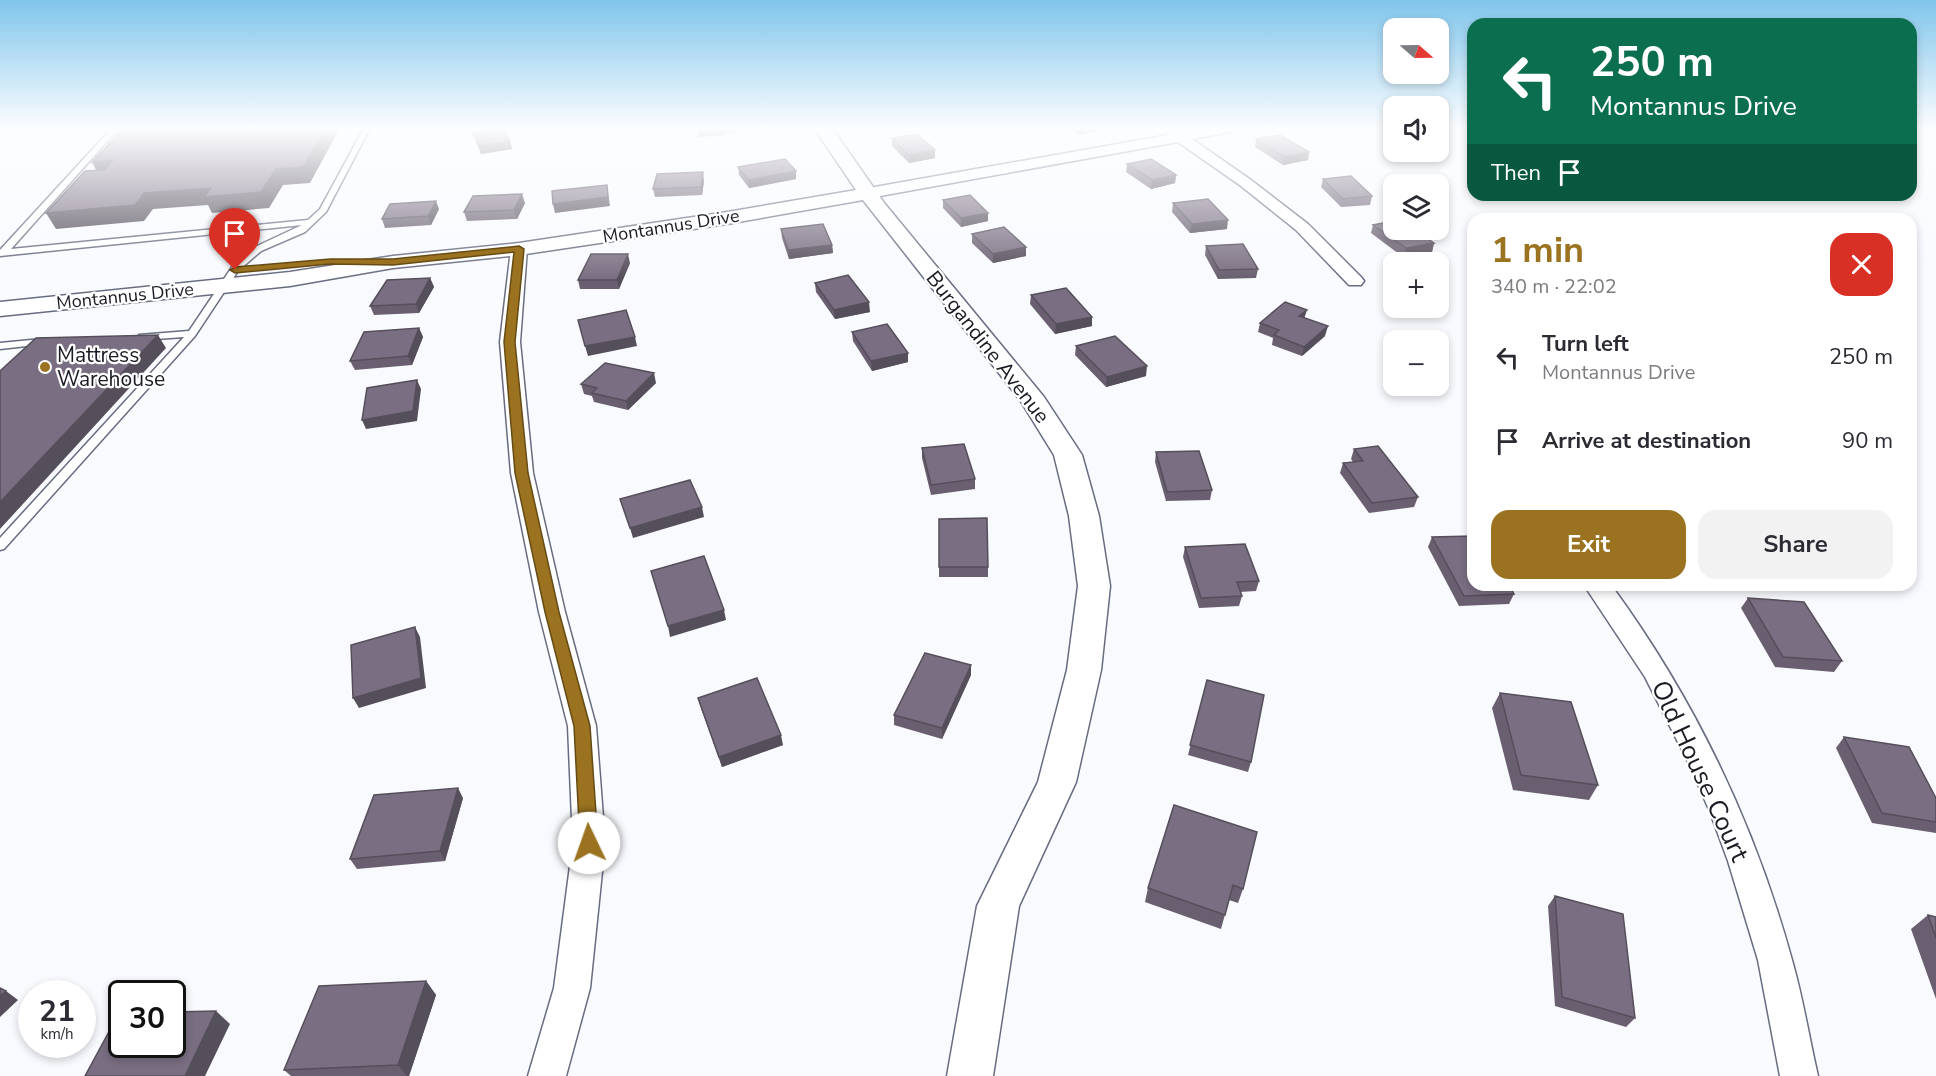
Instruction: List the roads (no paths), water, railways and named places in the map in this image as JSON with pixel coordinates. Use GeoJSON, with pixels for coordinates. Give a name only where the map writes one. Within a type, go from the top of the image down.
{"type":"FeatureCollection","features":[{"type":"Feature","properties":{"kind":"street","name":"Burgandine Avenue"},"geometry":{"type":"LineString","coordinates":[[859,178],[1031,397],[1068,455],[1084,516],[1094,586],[1084,670],[1057,782],[998,906],[970,1076]]}},
{"type":"Feature","properties":{"kind":"street","name":"Montannus Drive"},"geometry":{"type":"LineString","coordinates":[[0,292],[229,278],[320,275],[393,262],[519,249],[727,218],[951,178]]}},
{"type":"Feature","properties":{"kind":"street"},"geometry":{"type":"LineString","coordinates":[[1239,178],[1302,227],[1355,281]]}},
{"type":"Feature","properties":{"kind":"street"},"geometry":{"type":"LineString","coordinates":[[519,249],[510,342],[522,473],[552,612],[582,726],[589,843],[572,988],[547,1076]]}},
{"type":"Feature","properties":{"kind":"street","name":"Montannus Drive"},"geometry":{"type":"LineString","coordinates":[[0,309],[229,278]]}},
{"type":"Feature","properties":{"kind":"street","name":"Old House Court"},"geometry":{"type":"LineString","coordinates":[[1602,591],[1623,619],[1681,717],[1733,829],[1775,960],[1799,1076]]}},
{"type":"Feature","properties":{"kind":"lane"},"geometry":{"type":"LineString","coordinates":[[1,254],[70,178]]}},
{"type":"Feature","properties":{"kind":"lane"},"geometry":{"type":"LineString","coordinates":[[0,546],[192,334],[229,278],[258,249],[302,230],[323,210],[340,178]]}},
{"type":"Feature","properties":{"kind":"lane"},"geometry":{"type":"LineString","coordinates":[[1,254],[310,222]]}},
{"type":"Feature","properties":{"kind":"lane"},"geometry":{"type":"LineString","coordinates":[[135,337],[192,334]]}},
{"type":"Feature","properties":{"kind":"lane"},"geometry":{"type":"LineString","coordinates":[[26,358],[42,342]]}},
{"type":"Feature","properties":{"kind":"lane"},"geometry":{"type":"LineString","coordinates":[[0,346],[54,342]]}},
{"type":"Feature","properties":{"kind":"place","name":"Mattress Warehouse"},"geometry":{"type":"Point","coordinates":[45,367]}}]}
